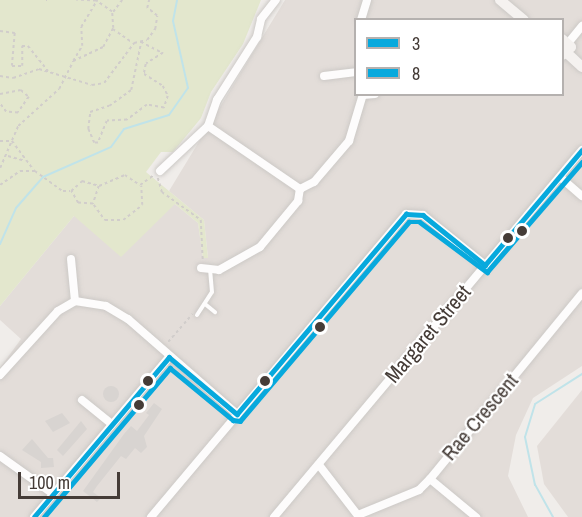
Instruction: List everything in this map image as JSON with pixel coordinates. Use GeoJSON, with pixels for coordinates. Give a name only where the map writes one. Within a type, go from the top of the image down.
{"type":"FeatureCollection","features":[{"type":"Feature","properties":{"kind":"main road"},"geometry":{"type":"LineString","coordinates":[[500,0],[522,18]]}},
{"type":"Feature","properties":{"kind":"main road"},"geometry":{"type":"LineString","coordinates":[[565,48],[582,67]]}},
{"type":"Feature","properties":{"kind":"street"},"geometry":{"type":"LineString","coordinates":[[160,171],[208,126],[218,100],[257,37],[261,19],[276,0]]}},
{"type":"Feature","properties":{"kind":"street"},"geometry":{"type":"LineString","coordinates":[[362,18],[367,0]]}},
{"type":"Feature","properties":{"kind":"street"},"geometry":{"type":"LineString","coordinates":[[565,48],[582,26]]}},
{"type":"Feature","properties":{"kind":"street"},"geometry":{"type":"LineString","coordinates":[[324,76],[354,72]]}},
{"type":"Feature","properties":{"kind":"street"},"geometry":{"type":"LineString","coordinates":[[300,189],[314,182],[349,141],[363,96]]}},
{"type":"Feature","properties":{"kind":"street"},"geometry":{"type":"LineString","coordinates":[[208,126],[300,189]]}},
{"type":"Feature","properties":{"kind":"street","name":"Margaret Street"},"geometry":{"type":"LineString","coordinates":[[274,517],[582,150]]}},
{"type":"Feature","properties":{"kind":"street"},"geometry":{"type":"LineString","coordinates":[[560,177],[582,196]]}},
{"type":"Feature","properties":{"kind":"street"},"geometry":{"type":"LineString","coordinates":[[201,268],[210,271],[240,262],[260,246],[298,201],[300,189]]}},
{"type":"Feature","properties":{"kind":"street"},"geometry":{"type":"LineString","coordinates":[[152,517],[406,214],[423,215],[485,265]]}},
{"type":"Feature","properties":{"kind":"street"},"geometry":{"type":"LineString","coordinates":[[70,259],[75,301]]}},
{"type":"Feature","properties":{"kind":"street","name":"Rae Crescent"},"geometry":{"type":"LineString","coordinates":[[358,516],[418,490],[582,293]]}},
{"type":"Feature","properties":{"kind":"street"},"geometry":{"type":"LineString","coordinates":[[0,375],[37,329],[75,301],[106,306],[161,349],[237,414]]}},
{"type":"Feature","properties":{"kind":"street"},"geometry":{"type":"LineString","coordinates":[[34,517],[169,357]]}},
{"type":"Feature","properties":{"kind":"street"},"geometry":{"type":"LineString","coordinates":[[82,400],[112,424]]}},
{"type":"Feature","properties":{"kind":"street"},"geometry":{"type":"LineString","coordinates":[[0,456],[53,494]]}},
{"type":"Feature","properties":{"kind":"street"},"geometry":{"type":"LineString","coordinates":[[319,465],[358,516]]}},
{"type":"Feature","properties":{"kind":"street"},"geometry":{"type":"LineString","coordinates":[[429,479],[476,517]]}},
{"type":"Feature","properties":{"kind":"lane"},"geometry":{"type":"LineString","coordinates":[[196,315],[212,292],[210,271]]}},
{"type":"Feature","properties":{"kind":"lane"},"geometry":{"type":"LineString","coordinates":[[205,304],[215,312]]}},
{"type":"Feature","properties":{"kind":"path"},"geometry":{"type":"LineString","coordinates":[[76,0],[97,1],[112,12]]}},
{"type":"Feature","properties":{"kind":"path"},"geometry":{"type":"LineString","coordinates":[[73,61],[103,47],[113,28],[112,12],[122,0]]}},
{"type":"Feature","properties":{"kind":"path"},"geometry":{"type":"LineString","coordinates":[[113,28],[134,43],[141,42],[163,53],[146,64],[144,74],[163,86],[168,96],[164,108],[147,105],[127,120],[107,121],[99,143],[94,143],[89,140],[90,112],[109,106],[130,90],[141,42],[155,29],[157,16],[147,8],[149,0]]}},
{"type":"Feature","properties":{"kind":"path"},"geometry":{"type":"LineString","coordinates":[[0,168],[18,126],[59,89],[63,73],[82,46],[81,27],[97,1]]}},
{"type":"Feature","properties":{"kind":"path"},"geometry":{"type":"LineString","coordinates":[[0,32],[15,33],[12,66],[22,66],[21,46],[28,46],[48,72]]}},
{"type":"Feature","properties":{"kind":"path"},"geometry":{"type":"LineString","coordinates":[[0,76],[63,73],[92,85],[104,83],[134,43]]}},
{"type":"Feature","properties":{"kind":"path"},"geometry":{"type":"LineString","coordinates":[[0,94],[21,90],[29,97],[18,113],[6,112],[0,104]]}},
{"type":"Feature","properties":{"kind":"path"},"geometry":{"type":"LineString","coordinates":[[0,141],[12,141]]}},
{"type":"Feature","properties":{"kind":"path"},"geometry":{"type":"LineString","coordinates":[[12,141],[27,163]]}},
{"type":"Feature","properties":{"kind":"path"},"geometry":{"type":"LineString","coordinates":[[7,156],[13,153],[63,191],[71,191],[82,181],[99,186],[125,175],[140,185]]}},
{"type":"Feature","properties":{"kind":"path"},"geometry":{"type":"LineString","coordinates":[[0,185],[20,171],[35,171]]}},
{"type":"Feature","properties":{"kind":"path"},"geometry":{"type":"LineString","coordinates":[[140,185],[160,171]]}},
{"type":"Feature","properties":{"kind":"path"},"geometry":{"type":"LineString","coordinates":[[160,171],[157,188],[201,220],[206,255],[201,268]]}},
{"type":"Feature","properties":{"kind":"path"},"geometry":{"type":"LineString","coordinates":[[71,191],[78,202],[93,204],[105,220],[123,220],[142,205],[140,185]]}},
{"type":"Feature","properties":{"kind":"path"},"geometry":{"type":"LineString","coordinates":[[93,204],[99,186]]}},
{"type":"Feature","properties":{"kind":"path"},"geometry":{"type":"LineString","coordinates":[[161,349],[199,307]]}},
{"type":"Feature","properties":{"kind":"shaded area"},"geometry":{"type":"Polygon","coordinates":[[[285,0],[582,0],[582,366],[533,398],[516,435],[508,476],[528,517],[0,517],[0,368],[21,339],[0,320],[0,306],[74,216],[175,204],[198,223],[203,258],[208,258],[204,220],[169,191],[285,0]]]}},
{"type":"Feature","properties":{"kind":"shaded area"},"geometry":{"type":"Polygon","coordinates":[[[582,390],[582,517],[568,517],[544,484],[537,446],[582,390]]]}},
{"type":"Feature","properties":{"kind":"green space"},"geometry":{"type":"Polygon","coordinates":[[[0,0],[261,0],[243,44],[211,92],[201,118],[173,152],[161,152],[146,172],[204,220],[208,258],[203,258],[198,223],[175,204],[121,257],[74,216],[0,306],[0,0]]]}},
{"type":"Feature","properties":{"kind":"building"},"geometry":{"type":"Polygon","coordinates":[[[108,386],[114,386],[119,394],[117,400],[108,402],[103,397],[103,391],[108,386]]]}},
{"type":"Feature","properties":{"kind":"building"},"geometry":{"type":"Polygon","coordinates":[[[154,403],[162,409],[144,436],[147,447],[141,453],[135,448],[126,459],[121,456],[93,492],[101,498],[97,502],[83,491],[131,426],[137,431],[149,415],[146,413],[154,403]]]}},
{"type":"Feature","properties":{"kind":"building"},"geometry":{"type":"Polygon","coordinates":[[[62,413],[70,423],[53,432],[45,421],[62,413]]]}},
{"type":"Feature","properties":{"kind":"building"},"geometry":{"type":"Polygon","coordinates":[[[81,421],[87,429],[63,456],[57,450],[81,421]]]}},
{"type":"Feature","properties":{"kind":"building"},"geometry":{"type":"Polygon","coordinates":[[[32,439],[48,458],[53,458],[54,467],[41,468],[41,462],[22,450],[32,439]]]}},
{"type":"Feature","properties":{"kind":"waterway"},"geometry":{"type":"LineString","coordinates":[[0,244],[16,208],[43,177],[111,147],[124,129],[169,115],[188,88],[173,21],[177,0]]}},
{"type":"Feature","properties":{"kind":"waterway"},"geometry":{"type":"LineString","coordinates":[[553,517],[535,485],[525,437],[535,404],[582,374]]}},
{"type":"Feature","properties":{"kind":"transit line","name":"3"},"geometry":{"type":"LineString","coordinates":[[34,517],[169,357],[237,414],[406,214],[423,215],[485,265],[582,150]]}},
{"type":"Feature","properties":{"kind":"transit line","name":"8"},"geometry":{"type":"LineString","coordinates":[[44,517],[170,368],[233,420],[240,421],[409,222],[420,222],[487,272],[582,162]]}}]}
